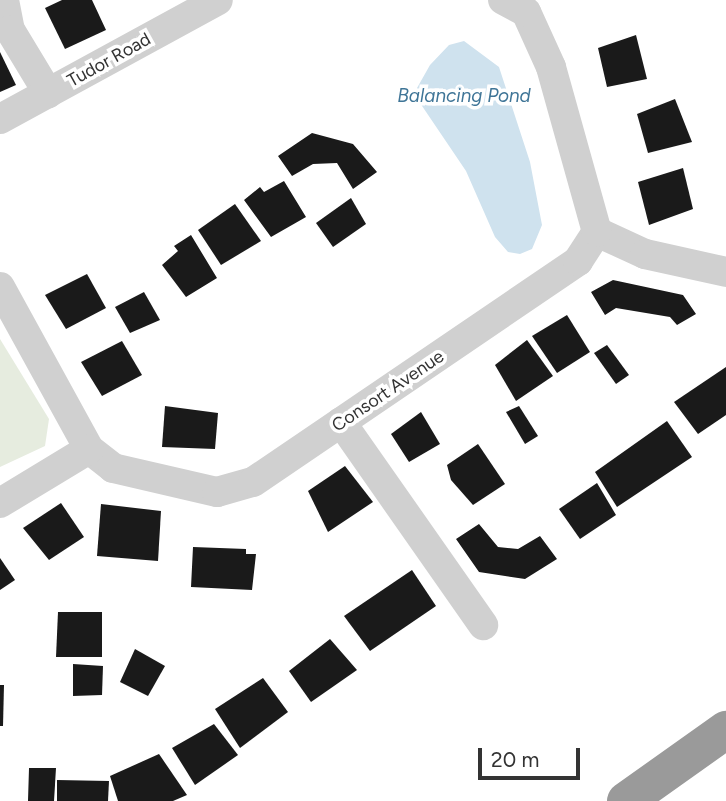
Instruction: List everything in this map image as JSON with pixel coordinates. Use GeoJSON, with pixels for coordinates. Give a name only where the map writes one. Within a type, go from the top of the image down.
{"type":"FeatureCollection","features":[{"type":"Feature","properties":{"kind":"highway"},"geometry":{"type":"LineString","coordinates":[[626,801],[726,730]]}},
{"type":"Feature","properties":{"kind":"street"},"geometry":{"type":"LineString","coordinates":[[4,0],[10,30],[48,93]]}},
{"type":"Feature","properties":{"kind":"street","name":"Tudor Road"},"geometry":{"type":"LineString","coordinates":[[0,119],[218,0]]}},
{"type":"Feature","properties":{"kind":"street"},"geometry":{"type":"LineString","coordinates":[[503,0],[526,12],[551,67],[597,232],[645,254],[726,272]]}},
{"type":"Feature","properties":{"kind":"street","name":"Consort Avenue"},"geometry":{"type":"LineString","coordinates":[[0,287],[89,449],[113,468],[217,492],[254,482],[578,261],[597,232]]}},
{"type":"Feature","properties":{"kind":"street"},"geometry":{"type":"LineString","coordinates":[[341,422],[483,625]]}},
{"type":"Feature","properties":{"kind":"street"},"geometry":{"type":"LineString","coordinates":[[0,503],[89,449]]}},
{"type":"Feature","properties":{"kind":"shaded area"},"geometry":{"type":"Polygon","coordinates":[[[0,339],[49,419],[45,446],[0,467],[0,339]]]}},
{"type":"Feature","properties":{"kind":"water","name":"Balancing Pond"},"geometry":{"type":"Polygon","coordinates":[[[464,41],[499,67],[530,162],[542,225],[532,249],[520,254],[508,252],[495,237],[466,171],[418,100],[417,88],[430,65],[449,45],[464,41]]]}},
{"type":"Feature","properties":{"kind":"building"},"geometry":{"type":"Polygon","coordinates":[[[62,0],[92,0],[106,30],[65,49],[45,8],[62,0]]]}},
{"type":"Feature","properties":{"kind":"building"},"geometry":{"type":"Polygon","coordinates":[[[636,35],[647,79],[607,87],[598,48],[636,35]]]}},
{"type":"Feature","properties":{"kind":"building"},"geometry":{"type":"Polygon","coordinates":[[[0,52],[16,85],[0,92],[0,52]]]}},
{"type":"Feature","properties":{"kind":"building"},"geometry":{"type":"Polygon","coordinates":[[[675,99],[692,142],[648,153],[637,114],[675,99]]]}},
{"type":"Feature","properties":{"kind":"building"},"geometry":{"type":"Polygon","coordinates":[[[312,133],[353,144],[377,172],[353,189],[337,163],[313,164],[292,176],[278,156],[312,133]]]}},
{"type":"Feature","properties":{"kind":"building"},"geometry":{"type":"Polygon","coordinates":[[[683,168],[693,209],[649,225],[638,182],[683,168]]]}},
{"type":"Feature","properties":{"kind":"building"},"geometry":{"type":"Polygon","coordinates":[[[284,181],[306,217],[271,237],[244,200],[260,187],[264,192],[284,181]]]}},
{"type":"Feature","properties":{"kind":"building"},"geometry":{"type":"Polygon","coordinates":[[[351,198],[366,224],[333,247],[316,223],[351,198]]]}},
{"type":"Feature","properties":{"kind":"building"},"geometry":{"type":"Polygon","coordinates":[[[235,204],[261,241],[221,265],[198,230],[235,204]]]}},
{"type":"Feature","properties":{"kind":"building"},"geometry":{"type":"Polygon","coordinates":[[[191,235],[217,278],[186,297],[162,265],[178,251],[174,246],[191,235]]]}},
{"type":"Feature","properties":{"kind":"building"},"geometry":{"type":"Polygon","coordinates":[[[87,274],[106,308],[66,329],[45,295],[87,274]]]}},
{"type":"Feature","properties":{"kind":"building"},"geometry":{"type":"Polygon","coordinates":[[[613,280],[683,295],[696,314],[677,325],[670,317],[616,308],[605,315],[591,292],[613,280]]]}},
{"type":"Feature","properties":{"kind":"building"},"geometry":{"type":"Polygon","coordinates":[[[144,292],[160,320],[130,333],[115,307],[144,292]]]}},
{"type":"Feature","properties":{"kind":"building"},"geometry":{"type":"Polygon","coordinates":[[[567,315],[590,352],[557,373],[532,336],[567,315]]]}},
{"type":"Feature","properties":{"kind":"building"},"geometry":{"type":"Polygon","coordinates":[[[527,340],[553,376],[516,401],[495,365],[527,340]]]}},
{"type":"Feature","properties":{"kind":"building"},"geometry":{"type":"Polygon","coordinates":[[[122,341],[142,375],[102,396],[81,362],[122,341]]]}},
{"type":"Feature","properties":{"kind":"building"},"geometry":{"type":"Polygon","coordinates":[[[607,345],[629,375],[616,384],[594,353],[607,345]]]}},
{"type":"Feature","properties":{"kind":"building"},"geometry":{"type":"Polygon","coordinates":[[[726,367],[726,415],[698,434],[674,402],[726,367]]]}},
{"type":"Feature","properties":{"kind":"building"},"geometry":{"type":"Polygon","coordinates":[[[165,406],[218,413],[215,449],[162,447],[165,406]]]}},
{"type":"Feature","properties":{"kind":"building"},"geometry":{"type":"Polygon","coordinates":[[[519,406],[538,436],[525,444],[506,412],[519,406]]]}},
{"type":"Feature","properties":{"kind":"building"},"geometry":{"type":"Polygon","coordinates":[[[421,412],[440,444],[409,462],[391,434],[421,412]]]}},
{"type":"Feature","properties":{"kind":"building"},"geometry":{"type":"Polygon","coordinates":[[[667,421],[692,457],[617,507],[595,472],[667,421]]]}},
{"type":"Feature","properties":{"kind":"building"},"geometry":{"type":"Polygon","coordinates":[[[478,444],[505,484],[473,505],[451,480],[447,465],[478,444]]]}},
{"type":"Feature","properties":{"kind":"building"},"geometry":{"type":"Polygon","coordinates":[[[345,466],[373,502],[328,532],[308,491],[345,466]]]}},
{"type":"Feature","properties":{"kind":"building"},"geometry":{"type":"Polygon","coordinates":[[[597,483],[616,515],[580,539],[559,509],[597,483]]]}},
{"type":"Feature","properties":{"kind":"building"},"geometry":{"type":"Polygon","coordinates":[[[61,503],[84,537],[49,560],[23,528],[61,503]]]}},
{"type":"Feature","properties":{"kind":"building"},"geometry":{"type":"Polygon","coordinates":[[[101,504],[161,511],[158,561],[97,556],[101,504]]]}},
{"type":"Feature","properties":{"kind":"building"},"geometry":{"type":"Polygon","coordinates":[[[479,524],[498,547],[518,549],[540,536],[557,559],[525,579],[479,572],[456,539],[479,524]]]}},
{"type":"Feature","properties":{"kind":"building"},"geometry":{"type":"Polygon","coordinates":[[[193,547],[246,549],[246,554],[256,554],[252,590],[191,587],[193,547]]]}},
{"type":"Feature","properties":{"kind":"building"},"geometry":{"type":"Polygon","coordinates":[[[0,558],[15,580],[0,590],[0,558]]]}},
{"type":"Feature","properties":{"kind":"building"},"geometry":{"type":"Polygon","coordinates":[[[412,570],[436,606],[370,651],[344,616],[412,570]]]}},
{"type":"Feature","properties":{"kind":"building"},"geometry":{"type":"Polygon","coordinates":[[[58,612],[102,612],[102,657],[56,657],[58,612]]]}},
{"type":"Feature","properties":{"kind":"building"},"geometry":{"type":"Polygon","coordinates":[[[330,639],[357,670],[311,702],[289,671],[330,639]]]}},
{"type":"Feature","properties":{"kind":"building"},"geometry":{"type":"Polygon","coordinates":[[[135,649],[165,666],[148,696],[120,682],[135,649]]]}},
{"type":"Feature","properties":{"kind":"building"},"geometry":{"type":"Polygon","coordinates":[[[73,664],[103,666],[102,695],[73,696],[73,664]]]}},
{"type":"Feature","properties":{"kind":"building"},"geometry":{"type":"Polygon","coordinates":[[[263,678],[288,712],[240,748],[215,709],[263,678]]]}},
{"type":"Feature","properties":{"kind":"building"},"geometry":{"type":"Polygon","coordinates":[[[0,685],[4,685],[3,726],[0,726],[0,685]]]}},
{"type":"Feature","properties":{"kind":"building"},"geometry":{"type":"Polygon","coordinates":[[[214,724],[238,755],[195,785],[172,748],[214,724]]]}},
{"type":"Feature","properties":{"kind":"building"},"geometry":{"type":"Polygon","coordinates":[[[159,754],[187,795],[173,801],[118,801],[110,776],[159,754]]]}},
{"type":"Feature","properties":{"kind":"building"},"geometry":{"type":"Polygon","coordinates":[[[29,768],[56,768],[54,801],[28,801],[29,768]]]}},
{"type":"Feature","properties":{"kind":"building"},"geometry":{"type":"Polygon","coordinates":[[[57,780],[109,781],[108,801],[57,801],[57,780]]]}}]}
